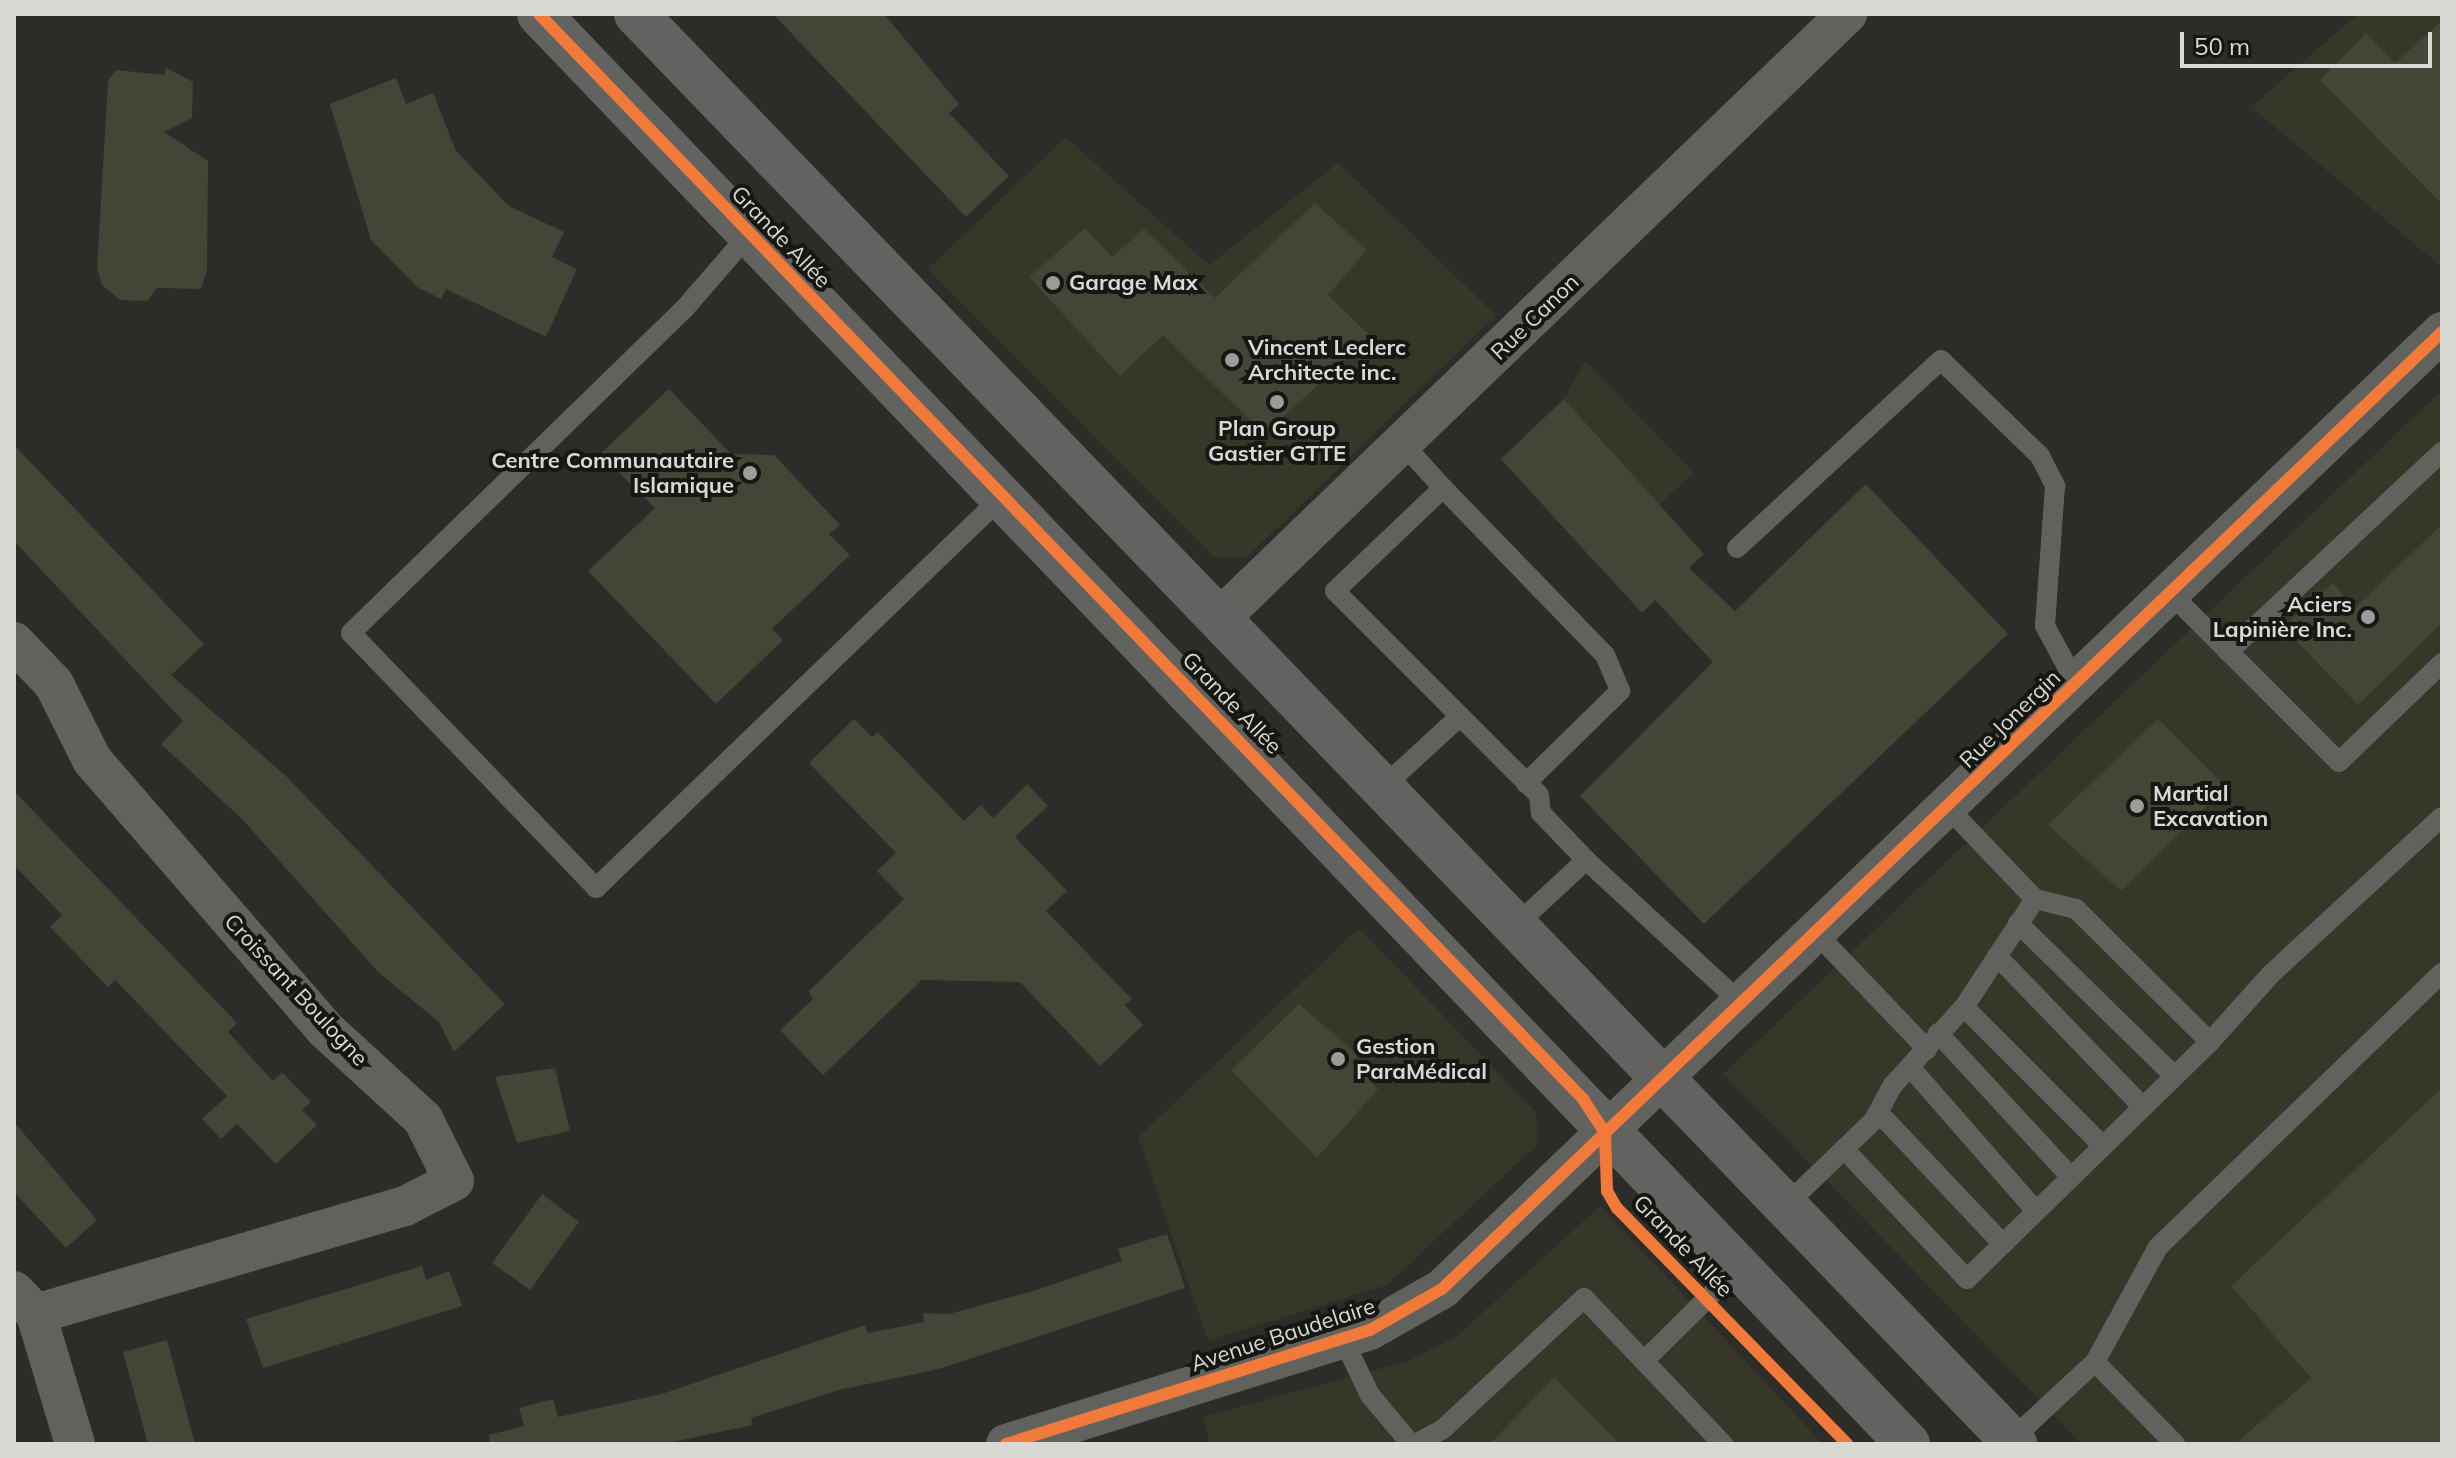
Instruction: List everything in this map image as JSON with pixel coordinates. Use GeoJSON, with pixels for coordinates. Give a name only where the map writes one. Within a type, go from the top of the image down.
{"type":"FeatureCollection","features":[{"type":"Feature","properties":{"kind":"main road","name":"Grande Allée"},"geometry":{"type":"LineString","coordinates":[[539,14],[1572,1087],[1605,1133],[1908,1444]]}},
{"type":"Feature","properties":{"kind":"main road"},"geometry":{"type":"LineString","coordinates":[[636,14],[2013,1442]]}},
{"type":"Feature","properties":{"kind":"street","name":"Rue Canon"},"geometry":{"type":"LineString","coordinates":[[1220,618],[1847,14]]}},
{"type":"Feature","properties":{"kind":"street","name":"Rue Jonergin"},"geometry":{"type":"LineString","coordinates":[[1605,1133],[2442,332]]}},
{"type":"Feature","properties":{"kind":"street","name":"Croissant Boulogne"},"geometry":{"type":"LineString","coordinates":[[14,642],[54,684],[92,760],[326,1030],[423,1119],[454,1181],[405,1206],[25,1303],[75,1444]]}},
{"type":"Feature","properties":{"kind":"street","name":"Avenue Baudelaire"},"geometry":{"type":"LineString","coordinates":[[1006,1444],[1389,1322],[1442,1289],[1605,1133]]}},
{"type":"Feature","properties":{"kind":"lane"},"geometry":{"type":"LineString","coordinates":[[750,233],[685,308],[351,633],[596,888],[1004,495]]}},
{"type":"Feature","properties":{"kind":"lane"},"geometry":{"type":"LineString","coordinates":[[1737,548],[1941,360],[2040,456],[2055,486],[2045,626],[2076,683]]}},
{"type":"Feature","properties":{"kind":"lane"},"geometry":{"type":"LineString","coordinates":[[1403,444],[1605,655],[1620,691],[1526,783]]}},
{"type":"Feature","properties":{"kind":"lane"},"geometry":{"type":"LineString","coordinates":[[2228,652],[2442,452]]}},
{"type":"Feature","properties":{"kind":"lane"},"geometry":{"type":"LineString","coordinates":[[1443,488],[1335,591],[1458,718],[1539,795],[1541,813],[1586,860],[1742,1004]]}},
{"type":"Feature","properties":{"kind":"lane"},"geometry":{"type":"LineString","coordinates":[[2170,593],[2339,762],[2442,663]]}},
{"type":"Feature","properties":{"kind":"lane"},"geometry":{"type":"LineString","coordinates":[[1381,789],[1458,718]]}},
{"type":"Feature","properties":{"kind":"lane"},"geometry":{"type":"LineString","coordinates":[[1947,807],[2035,899],[2076,909],[2210,1042]]}},
{"type":"Feature","properties":{"kind":"lane"},"geometry":{"type":"LineString","coordinates":[[1844,1149],[1967,1279],[2210,1042],[2271,974],[2442,817]]}},
{"type":"Feature","properties":{"kind":"lane"},"geometry":{"type":"LineString","coordinates":[[1515,926],[1586,860]]}},
{"type":"Feature","properties":{"kind":"lane"},"geometry":{"type":"LineString","coordinates":[[1785,1206],[1878,1112],[1910,1067],[1964,1007],[2035,899]]}},
{"type":"Feature","properties":{"kind":"lane"},"geometry":{"type":"LineString","coordinates":[[2018,923],[2174,1076]]}},
{"type":"Feature","properties":{"kind":"lane"},"geometry":{"type":"LineString","coordinates":[[1816,933],[1933,1041],[2071,1177]]}},
{"type":"Feature","properties":{"kind":"lane"},"geometry":{"type":"LineString","coordinates":[[1997,956],[2143,1107]]}},
{"type":"Feature","properties":{"kind":"lane"},"geometry":{"type":"LineString","coordinates":[[2013,1442],[2095,1362],[2158,1247],[2442,973]]}},
{"type":"Feature","properties":{"kind":"lane"},"geometry":{"type":"LineString","coordinates":[[1964,1007],[2103,1146]]}},
{"type":"Feature","properties":{"kind":"lane"},"geometry":{"type":"LineString","coordinates":[[1910,1067],[2036,1211]]}},
{"type":"Feature","properties":{"kind":"lane"},"geometry":{"type":"LineString","coordinates":[[1878,1112],[2003,1244]]}},
{"type":"Feature","properties":{"kind":"lane"},"geometry":{"type":"LineString","coordinates":[[1644,1361],[1736,1270]]}},
{"type":"Feature","properties":{"kind":"lane"},"geometry":{"type":"LineString","coordinates":[[1343,1339],[1370,1395],[1413,1444],[1443,1429],[1584,1298],[1723,1444]]}},
{"type":"Feature","properties":{"kind":"lane"},"geometry":{"type":"LineString","coordinates":[[2095,1362],[2175,1444]]}},
{"type":"Feature","properties":{"kind":"shaded area"},"geometry":{"type":"Polygon","coordinates":[[[2358,14],[2442,14],[2442,267],[2251,107],[2358,14]]]}},
{"type":"Feature","properties":{"kind":"shaded area"},"geometry":{"type":"Polygon","coordinates":[[[1066,137],[1209,265],[1338,163],[1496,315],[1247,557],[1214,557],[928,269],[1066,137]]]}},
{"type":"Feature","properties":{"kind":"shaded area"},"geometry":{"type":"Polygon","coordinates":[[[1585,361],[1694,473],[1594,562],[1501,459],[1564,399],[1585,361]]]}},
{"type":"Feature","properties":{"kind":"shaded area"},"geometry":{"type":"Polygon","coordinates":[[[2442,390],[2442,1444],[2082,1444],[1723,1074],[2442,390]]]}},
{"type":"Feature","properties":{"kind":"shaded area"},"geometry":{"type":"Polygon","coordinates":[[[1359,928],[1536,1112],[1538,1144],[1387,1285],[1208,1341],[1138,1137],[1359,928]]]}},
{"type":"Feature","properties":{"kind":"shaded area"},"geometry":{"type":"Polygon","coordinates":[[[1600,1206],[1823,1444],[1211,1444],[1202,1417],[1408,1361],[1457,1336],[1600,1206]]]}},
{"type":"Feature","properties":{"kind":"building"},"geometry":{"type":"Polygon","coordinates":[[[773,14],[884,14],[959,104],[949,113],[1009,176],[966,217],[773,14]]]}},
{"type":"Feature","properties":{"kind":"building"},"geometry":{"type":"Polygon","coordinates":[[[2442,21],[2442,204],[2320,80],[2366,33],[2395,63],[2442,21]]]}},
{"type":"Feature","properties":{"kind":"building"},"geometry":{"type":"Polygon","coordinates":[[[166,68],[193,82],[192,118],[164,132],[208,161],[207,270],[201,289],[157,288],[147,301],[120,300],[102,285],[97,268],[108,81],[116,70],[165,75],[166,68]]]}},
{"type":"Feature","properties":{"kind":"building"},"geometry":{"type":"Polygon","coordinates":[[[396,78],[406,104],[433,93],[456,151],[509,206],[564,232],[552,257],[577,269],[546,337],[446,289],[441,299],[417,287],[371,240],[330,104],[396,78]]]}},
{"type":"Feature","properties":{"kind":"building"},"geometry":{"type":"Polygon","coordinates":[[[1315,203],[1367,250],[1328,295],[1371,337],[1264,434],[1163,335],[1120,376],[1029,277],[1085,228],[1112,257],[1144,229],[1215,298],[1315,203]]]}},
{"type":"Feature","properties":{"kind":"building"},"geometry":{"type":"Polygon","coordinates":[[[669,389],[731,454],[774,455],[840,525],[829,534],[850,555],[772,629],[783,640],[716,704],[588,571],[655,508],[600,454],[669,389]]]}},
{"type":"Feature","properties":{"kind":"building"},"geometry":{"type":"Polygon","coordinates":[[[1564,399],[1704,554],[1689,568],[1735,611],[1866,484],[2008,634],[1704,924],[1580,796],[1713,662],[1655,600],[1642,613],[1501,459],[1564,399]]]}},
{"type":"Feature","properties":{"kind":"building"},"geometry":{"type":"Polygon","coordinates":[[[14,445],[204,644],[171,675],[287,777],[505,1004],[454,1052],[439,1022],[379,973],[243,820],[161,744],[183,721],[14,541],[14,445]]]}},
{"type":"Feature","properties":{"kind":"building","name":"Aciers Lapinière Inc."},"geometry":{"type":"Polygon","coordinates":[[[2442,524],[2442,623],[2358,705],[2283,627],[2333,583],[2355,608],[2442,524]]]}},
{"type":"Feature","properties":{"kind":"building"},"geometry":{"type":"Polygon","coordinates":[[[854,719],[872,737],[878,732],[964,821],[981,805],[993,818],[1027,784],[1048,806],[1015,837],[1067,891],[1046,911],[1132,999],[1125,1005],[1143,1025],[1100,1066],[1020,982],[922,980],[823,1075],[780,1030],[813,999],[809,991],[904,899],[877,871],[896,853],[809,763],[854,719]]]}},
{"type":"Feature","properties":{"kind":"building","name":"Martial Excavation"},"geometry":{"type":"Polygon","coordinates":[[[2158,719],[2226,787],[2121,891],[2048,825],[2158,719]]]}},
{"type":"Feature","properties":{"kind":"building"},"geometry":{"type":"Polygon","coordinates":[[[14,791],[237,1023],[228,1032],[273,1081],[282,1072],[311,1102],[302,1110],[317,1125],[276,1164],[237,1124],[221,1139],[202,1119],[227,1096],[115,980],[108,987],[50,927],[62,915],[14,865],[14,791]]]}},
{"type":"Feature","properties":{"kind":"building"},"geometry":{"type":"Polygon","coordinates":[[[1299,1004],[1358,1055],[1352,1062],[1378,1089],[1317,1158],[1231,1070],[1299,1004]]]}},
{"type":"Feature","properties":{"kind":"building"},"geometry":{"type":"Polygon","coordinates":[[[555,1068],[570,1131],[517,1143],[495,1077],[555,1068]]]}},
{"type":"Feature","properties":{"kind":"building"},"geometry":{"type":"Polygon","coordinates":[[[2442,1088],[2442,1444],[2235,1444],[2311,1378],[2231,1286],[2442,1088]]]}},
{"type":"Feature","properties":{"kind":"building"},"geometry":{"type":"Polygon","coordinates":[[[14,1122],[97,1220],[66,1248],[14,1192],[14,1122]]]}},
{"type":"Feature","properties":{"kind":"building"},"geometry":{"type":"Polygon","coordinates":[[[542,1194],[579,1222],[530,1290],[492,1263],[542,1194]]]}},
{"type":"Feature","properties":{"kind":"building"},"geometry":{"type":"Polygon","coordinates":[[[1167,1234],[1185,1288],[939,1369],[839,1390],[751,1418],[753,1425],[663,1444],[490,1444],[489,1435],[524,1426],[519,1408],[553,1399],[558,1417],[662,1394],[865,1325],[868,1333],[924,1322],[923,1313],[949,1314],[1033,1291],[1122,1261],[1118,1249],[1167,1234]]]}},
{"type":"Feature","properties":{"kind":"building"},"geometry":{"type":"Polygon","coordinates":[[[422,1266],[426,1280],[449,1271],[462,1306],[263,1368],[246,1319],[422,1266]]]}},
{"type":"Feature","properties":{"kind":"building"},"geometry":{"type":"Polygon","coordinates":[[[167,1340],[195,1444],[148,1444],[123,1352],[167,1340]]]}},
{"type":"Feature","properties":{"kind":"building"},"geometry":{"type":"Polygon","coordinates":[[[1554,1377],[1620,1444],[1490,1444],[1554,1377]]]}},
{"type":"Feature","properties":{"kind":"cycle path"},"geometry":{"type":"LineString","coordinates":[[539,14],[1583,1099],[1605,1133],[1607,1191],[1617,1208],[1847,1444]]}},
{"type":"Feature","properties":{"kind":"cycle path"},"geometry":{"type":"LineString","coordinates":[[1006,1444],[1370,1330],[1442,1289],[2442,332]]}},
{"type":"Feature","properties":{"kind":"place","name":"Garage Max"},"geometry":{"type":"Point","coordinates":[1053,283]}},
{"type":"Feature","properties":{"kind":"place","name":"Vincent Leclerc Architecte inc."},"geometry":{"type":"Point","coordinates":[1232,360]}},
{"type":"Feature","properties":{"kind":"place","name":"Plan Group Gastier GTTE"},"geometry":{"type":"Point","coordinates":[1277,402]}},
{"type":"Feature","properties":{"kind":"place","name":"Centre Communautaire Islamique"},"geometry":{"type":"Point","coordinates":[750,473]}},
{"type":"Feature","properties":{"kind":"place","name":"Aciers Lapinière Inc."},"geometry":{"type":"Point","coordinates":[2368,617]}},
{"type":"Feature","properties":{"kind":"place","name":"Martial Excavation"},"geometry":{"type":"Point","coordinates":[2137,806]}},
{"type":"Feature","properties":{"kind":"place","name":"Gestion ParaMédical"},"geometry":{"type":"Point","coordinates":[1338,1059]}}]}
